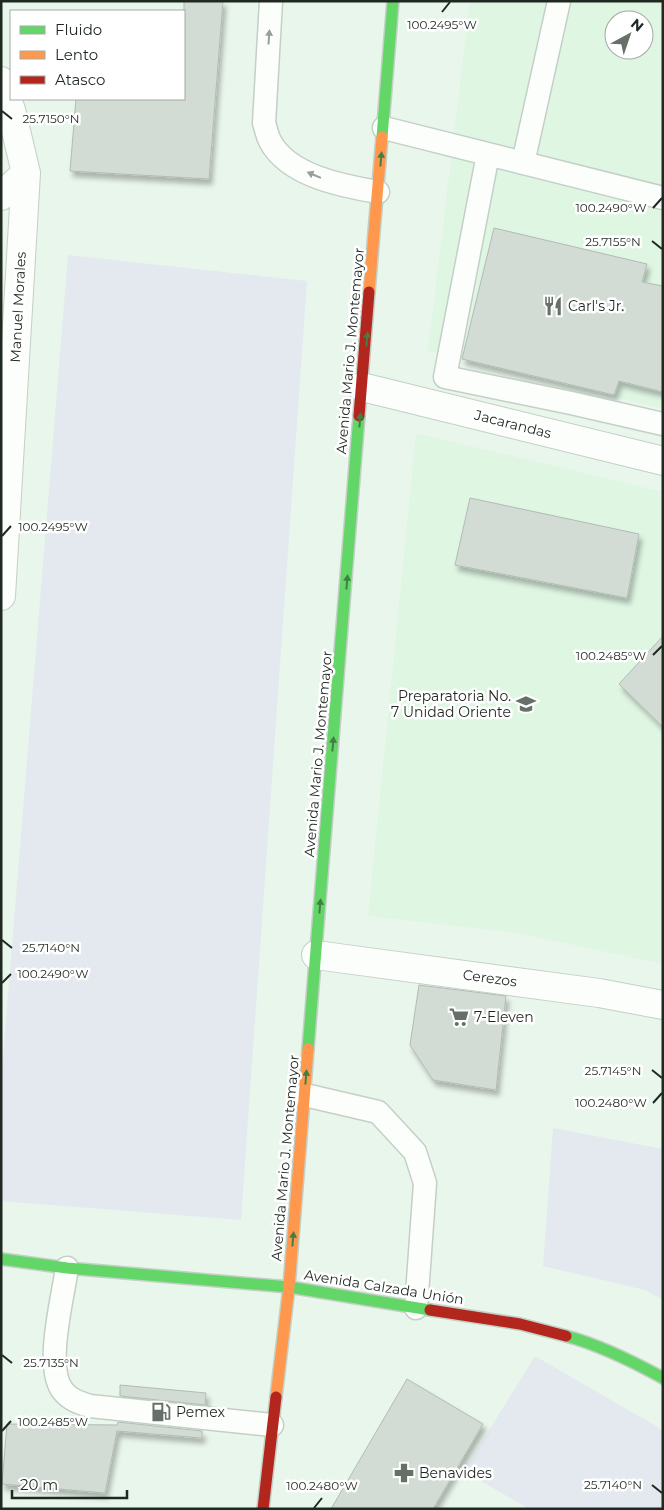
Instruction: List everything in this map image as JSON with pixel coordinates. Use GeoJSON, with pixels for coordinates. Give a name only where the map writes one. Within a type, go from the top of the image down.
{"type":"FeatureCollection","features":[{"type":"Feature","properties":{"kind":"main road","name":"Avenida Mario J. Montemayor"},"geometry":{"type":"LineString","coordinates":[[263,1509],[289,1287],[393,1]]}},
{"type":"Feature","properties":{"kind":"main road","name":"Avenida Calzada Unión"},"geometry":{"type":"LineString","coordinates":[[1,1259],[67,1268],[289,1287],[520,1324],[588,1342],[663,1378]]}},
{"type":"Feature","properties":{"kind":"street","name":"Manuel Morales"},"geometry":{"type":"LineString","coordinates":[[1,82],[11,110],[26,173],[1,596]]}},
{"type":"Feature","properties":{"kind":"street"},"geometry":{"type":"LineString","coordinates":[[1,196],[26,173]]}},
{"type":"Feature","properties":{"kind":"street","name":"Jacarandas"},"geometry":{"type":"LineString","coordinates":[[362,387],[663,460]]}},
{"type":"Feature","properties":{"kind":"street","name":"Cerezos"},"geometry":{"type":"LineString","coordinates":[[316,955],[599,992],[663,1005]]}},
{"type":"Feature","properties":{"kind":"lane"},"geometry":{"type":"LineString","coordinates":[[271,1],[264,123],[270,142],[283,158],[301,170],[342,186],[378,192]]}},
{"type":"Feature","properties":{"kind":"lane"},"geometry":{"type":"LineString","coordinates":[[523,163],[559,1]]}},
{"type":"Feature","properties":{"kind":"lane"},"geometry":{"type":"LineString","coordinates":[[384,128],[663,198]]}},
{"type":"Feature","properties":{"kind":"lane"},"geometry":{"type":"LineString","coordinates":[[488,154],[445,378],[571,403],[663,424]]}},
{"type":"Feature","properties":{"kind":"lane"},"geometry":{"type":"LineString","coordinates":[[569,438],[571,403]]}},
{"type":"Feature","properties":{"kind":"lane"},"geometry":{"type":"LineString","coordinates":[[305,1095],[378,1112],[415,1152],[425,1183],[416,1308]]}},
{"type":"Feature","properties":{"kind":"lane"},"geometry":{"type":"LineString","coordinates":[[67,1268],[54,1351],[56,1378],[68,1396],[90,1406],[272,1425]]}},
{"type":"Feature","properties":{"kind":"shaded area"},"geometry":{"type":"Polygon","coordinates":[[[470,1],[663,1],[663,409],[428,351],[470,1]]]}},
{"type":"Feature","properties":{"kind":"shaded area"},"geometry":{"type":"Polygon","coordinates":[[[68,255],[307,281],[241,1220],[1,1201],[1,1081],[68,255]]]}},
{"type":"Feature","properties":{"kind":"shaded area","name":"Preparatoria No. 7 Unidad Oriente"},"geometry":{"type":"Polygon","coordinates":[[[416,433],[663,492],[663,964],[518,933],[368,916],[416,433]]]}},
{"type":"Feature","properties":{"kind":"shaded area"},"geometry":{"type":"Polygon","coordinates":[[[553,1128],[663,1149],[663,1300],[645,1290],[543,1266],[553,1128]]]}},
{"type":"Feature","properties":{"kind":"shaded area"},"geometry":{"type":"Polygon","coordinates":[[[535,1356],[663,1430],[663,1509],[529,1509],[464,1471],[535,1356]]]}},
{"type":"Feature","properties":{"kind":"building"},"geometry":{"type":"Polygon","coordinates":[[[184,1],[223,1],[209,179],[70,171],[76,100],[185,100],[184,1]]]}},
{"type":"Feature","properties":{"kind":"building"},"geometry":{"type":"Polygon","coordinates":[[[494,228],[647,264],[642,282],[663,286],[663,392],[619,381],[614,395],[462,359],[494,228]]]}},
{"type":"Feature","properties":{"kind":"building"},"geometry":{"type":"Polygon","coordinates":[[[470,498],[639,534],[627,598],[455,565],[470,498]]]}},
{"type":"Feature","properties":{"kind":"building"},"geometry":{"type":"Polygon","coordinates":[[[663,636],[663,727],[619,684],[663,636]]]}},
{"type":"Feature","properties":{"kind":"building","name":"7-Eleven"},"geometry":{"type":"Polygon","coordinates":[[[419,985],[506,996],[496,1090],[433,1080],[410,1045],[419,985]]]}},
{"type":"Feature","properties":{"kind":"building"},"geometry":{"type":"Polygon","coordinates":[[[407,1379],[483,1424],[433,1509],[331,1509],[407,1379]]]}},
{"type":"Feature","properties":{"kind":"building"},"geometry":{"type":"Polygon","coordinates":[[[120,1385],[206,1393],[205,1405],[120,1396],[120,1385]]]}},
{"type":"Feature","properties":{"kind":"building"},"geometry":{"type":"Polygon","coordinates":[[[118,1422],[202,1431],[202,1438],[117,1431],[105,1493],[2,1484],[7,1424],[117,1425],[118,1422]]]}},
{"type":"Feature","properties":{"kind":"traffic: fast"},"geometry":{"type":"LineString","coordinates":[[382,137],[393,1]]}},
{"type":"Feature","properties":{"kind":"traffic: fast"},"geometry":{"type":"LineString","coordinates":[[308,1049],[359,416]]}},
{"type":"Feature","properties":{"kind":"traffic: fast"},"geometry":{"type":"LineString","coordinates":[[1,1259],[67,1268],[289,1287],[430,1310]]}},
{"type":"Feature","properties":{"kind":"traffic: fast"},"geometry":{"type":"LineString","coordinates":[[566,1336],[616,1354],[663,1378]]}},
{"type":"Feature","properties":{"kind":"traffic: slow"},"geometry":{"type":"LineString","coordinates":[[369,292],[382,137]]}},
{"type":"Feature","properties":{"kind":"traffic: slow"},"geometry":{"type":"LineString","coordinates":[[276,1397],[289,1287],[308,1049]]}},
{"type":"Feature","properties":{"kind":"traffic: jam"},"geometry":{"type":"LineString","coordinates":[[359,416],[369,292]]}},
{"type":"Feature","properties":{"kind":"traffic: jam"},"geometry":{"type":"LineString","coordinates":[[430,1310],[520,1324],[566,1336]]}},
{"type":"Feature","properties":{"kind":"traffic: jam"},"geometry":{"type":"LineString","coordinates":[[263,1509],[276,1397]]}},
{"type":"Feature","properties":{"kind":"place","name":"Carl's Jr."},"geometry":{"type":"Point","coordinates":[553,306]}},
{"type":"Feature","properties":{"kind":"place","name":"Preparatoria No. 7 Unidad Oriente"},"geometry":{"type":"Point","coordinates":[526,704]}},
{"type":"Feature","properties":{"kind":"place","name":"7-Eleven"},"geometry":{"type":"Point","coordinates":[459,1017]}},
{"type":"Feature","properties":{"kind":"place","name":"Pemex"},"geometry":{"type":"Point","coordinates":[161,1412]}},
{"type":"Feature","properties":{"kind":"place","name":"Benavides"},"geometry":{"type":"Point","coordinates":[404,1473]}}]}
